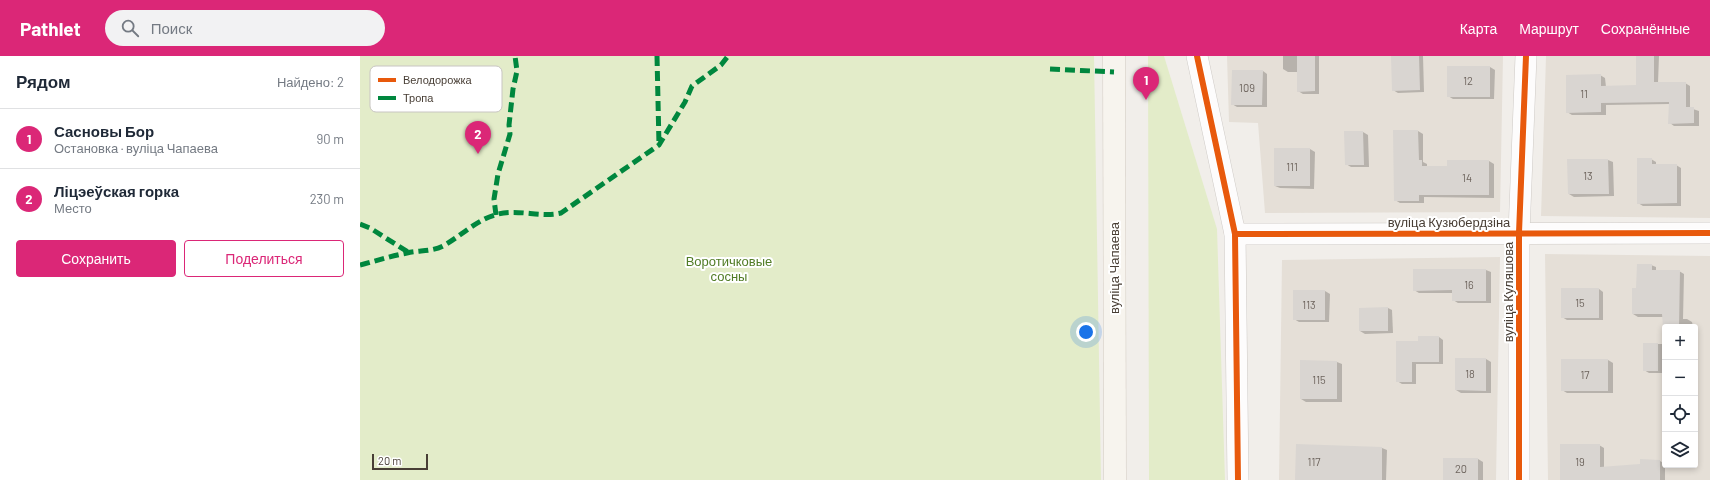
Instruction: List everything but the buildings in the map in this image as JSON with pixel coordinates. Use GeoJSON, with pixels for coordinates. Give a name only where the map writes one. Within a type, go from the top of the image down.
{"type":"FeatureCollection","features":[{"type":"Feature","properties":{"kind":"main road","name":"вуліца Чапаева"},"geometry":{"type":"LineString","coordinates":[[1114,56],[1115,480]]}},
{"type":"Feature","properties":{"kind":"street"},"geometry":{"type":"LineString","coordinates":[[1197,56],[1201,67],[1235,234],[1238,480]]}},
{"type":"Feature","properties":{"kind":"street","name":"вуліца Куляшова"},"geometry":{"type":"LineString","coordinates":[[1519,480],[1520,233],[1526,56]]}},
{"type":"Feature","properties":{"kind":"street","name":"вуліца Кузюбердзіна"},"geometry":{"type":"LineString","coordinates":[[1235,234],[1710,233]]}},
{"type":"Feature","properties":{"kind":"shaded area"},"geometry":{"type":"Polygon","coordinates":[[[1227,56],[1503,56],[1500,212],[1265,213],[1258,123],[1229,122],[1227,56]]]}},
{"type":"Feature","properties":{"kind":"shaded area"},"geometry":{"type":"Polygon","coordinates":[[[1546,56],[1710,56],[1710,218],[1541,216],[1546,56]]]}},
{"type":"Feature","properties":{"kind":"shaded area"},"geometry":{"type":"Polygon","coordinates":[[[1545,254],[1710,256],[1710,480],[1548,480],[1545,254]]]}},
{"type":"Feature","properties":{"kind":"shaded area"},"geometry":{"type":"Polygon","coordinates":[[[1500,257],[1496,480],[1279,480],[1282,260],[1500,257]]]}},
{"type":"Feature","properties":{"kind":"green space","name":"Воротичковые сосны"},"geometry":{"type":"Polygon","coordinates":[[[360,56],[1094,56],[1101,480],[360,480],[360,56]]]}},
{"type":"Feature","properties":{"kind":"green space"},"geometry":{"type":"Polygon","coordinates":[[[1148,56],[1164,56],[1217,229],[1225,480],[1149,480],[1148,56]]]}},
{"type":"Feature","properties":{"kind":"marked path"},"geometry":{"type":"LineString","coordinates":[[496,215],[494,199],[498,174],[510,134],[509,125],[513,89],[517,71],[515,56]]}},
{"type":"Feature","properties":{"kind":"marked path"},"geometry":{"type":"LineString","coordinates":[[657,56],[659,145]]}},
{"type":"Feature","properties":{"kind":"marked path"},"geometry":{"type":"LineString","coordinates":[[360,265],[401,254],[439,248],[481,221],[495,215],[511,212],[545,214],[561,213],[659,145],[685,102],[692,86],[721,65],[728,56]]}},
{"type":"Feature","properties":{"kind":"marked path"},"geometry":{"type":"LineString","coordinates":[[1050,69],[1114,72]]}},
{"type":"Feature","properties":{"kind":"marked path"},"geometry":{"type":"LineString","coordinates":[[360,224],[370,228],[408,252]]}},
{"type":"Feature","properties":{"kind":"cycle path"},"geometry":{"type":"LineString","coordinates":[[1197,56],[1235,234],[1238,480]]}},
{"type":"Feature","properties":{"kind":"cycle path"},"geometry":{"type":"LineString","coordinates":[[1519,480],[1519,233],[1526,56]]}},
{"type":"Feature","properties":{"kind":"cycle path"},"geometry":{"type":"LineString","coordinates":[[1235,234],[1710,233]]}},
{"type":"Feature","properties":{"kind":"place","name":"Сасновы Бор"},"geometry":{"type":"Point","coordinates":[1146,100]}},
{"type":"Feature","properties":{"kind":"place","name":"Ліцэеўская горка"},"geometry":{"type":"Point","coordinates":[478,154]}}]}
